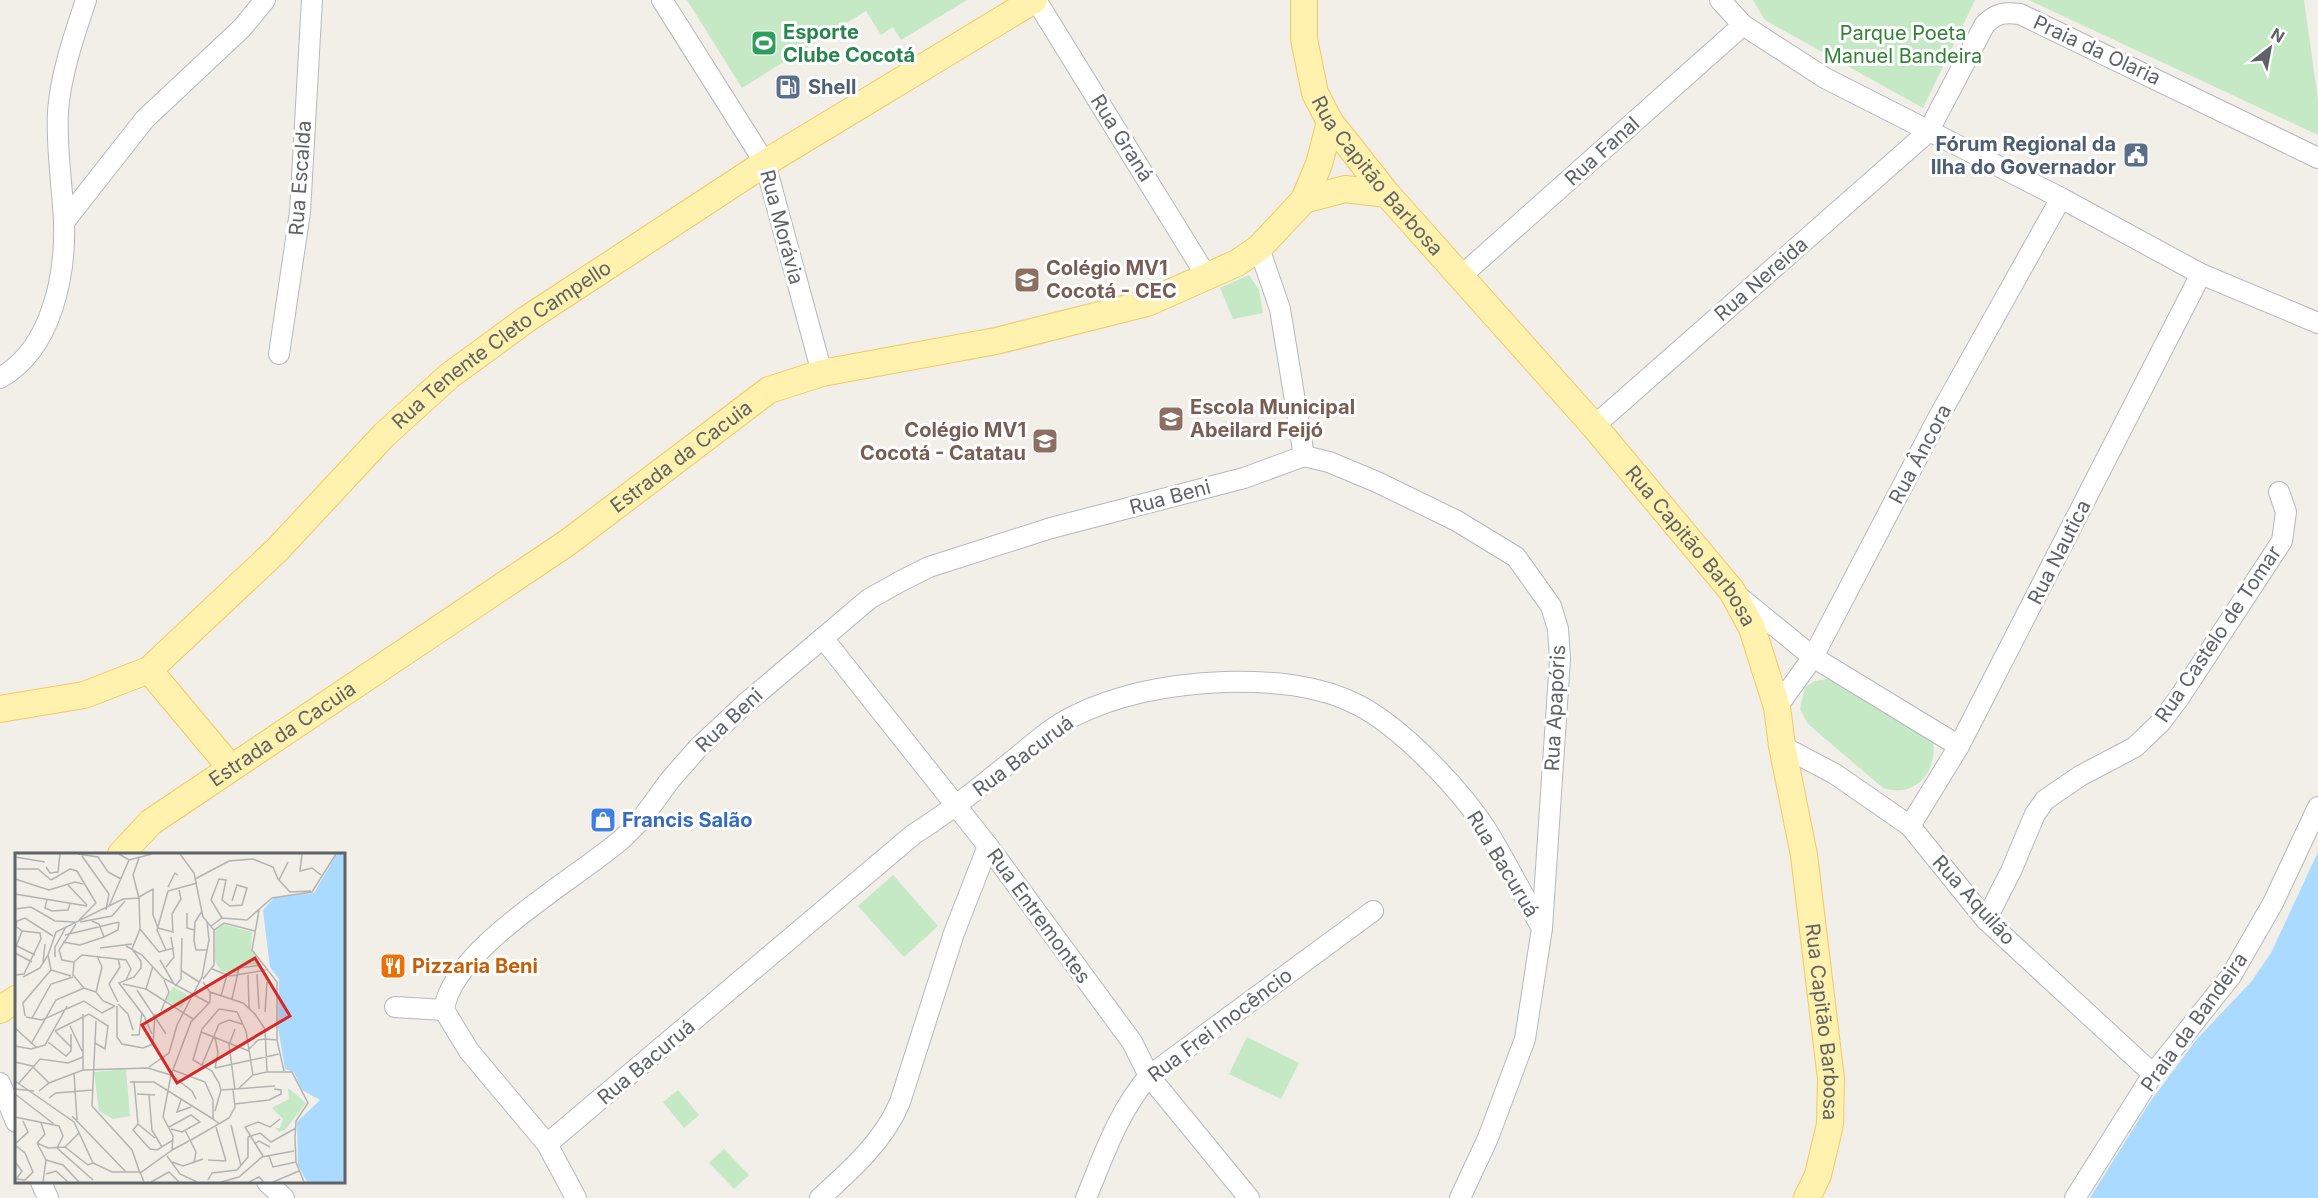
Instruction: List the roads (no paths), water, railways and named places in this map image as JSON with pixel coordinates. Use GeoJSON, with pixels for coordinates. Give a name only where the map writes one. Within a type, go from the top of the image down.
{"type":"FeatureCollection","features":[{"type":"Feature","properties":{"kind":"main road","name":"Rua Tenente Cleto Campello"},"geometry":{"type":"LineString","coordinates":[[0,709],[84,695],[149,670],[277,550],[384,435],[449,376],[526,319],[765,163],[1035,0]]}},
{"type":"Feature","properties":{"kind":"main road","name":"Rua Capitão Barbosa"},"geometry":{"type":"LineString","coordinates":[[1304,0],[1304,39],[1315,93],[1330,122],[1387,194],[1594,426],[1732,591],[1752,628],[1777,707],[1782,746],[1804,855],[1831,1080],[1830,1124],[1818,1175],[1807,1198]]}},
{"type":"Feature","properties":{"kind":"main road","name":"Estrada da Cacuia"},"geometry":{"type":"LineString","coordinates":[[123,853],[151,822],[567,543],[769,390],[822,373],[996,341],[1147,303],[1238,263],[1259,248],[1304,200],[1319,164],[1330,122]]}},
{"type":"Feature","properties":{"kind":"main road"},"geometry":{"type":"LineString","coordinates":[[1304,200],[1345,189],[1387,194]]}},
{"type":"Feature","properties":{"kind":"main road"},"geometry":{"type":"LineString","coordinates":[[149,670],[231,768]]}},
{"type":"Feature","properties":{"kind":"main road"},"geometry":{"type":"LineString","coordinates":[[0,1010],[15,1000]]}},
{"type":"Feature","properties":{"kind":"street"},"geometry":{"type":"LineString","coordinates":[[0,378],[36,344],[58,293],[64,222],[57,161],[58,109],[67,61],[86,0]]}},
{"type":"Feature","properties":{"kind":"street"},"geometry":{"type":"LineString","coordinates":[[64,222],[145,119],[242,28],[266,0]]}},
{"type":"Feature","properties":{"kind":"street","name":"Rua Escalda"},"geometry":{"type":"LineString","coordinates":[[279,354],[300,212],[312,0]]}},
{"type":"Feature","properties":{"kind":"street","name":"Rua Morávia"},"geometry":{"type":"LineString","coordinates":[[662,0],[765,163],[822,373]]}},
{"type":"Feature","properties":{"kind":"street","name":"Rua Graná"},"geometry":{"type":"LineString","coordinates":[[1035,0],[1207,277]]}},
{"type":"Feature","properties":{"kind":"street"},"geometry":{"type":"LineString","coordinates":[[1720,0],[1743,25],[1825,78],[2061,198],[2201,274],[2318,323]]}},
{"type":"Feature","properties":{"kind":"street","name":"Praia da Olaria"},"geometry":{"type":"LineString","coordinates":[[1928,132],[1985,24],[1994,15],[2005,12],[2020,14],[2116,58],[2318,158]]}},
{"type":"Feature","properties":{"kind":"street","name":"Rua Fanal"},"geometry":{"type":"LineString","coordinates":[[1460,277],[1743,25]]}},
{"type":"Feature","properties":{"kind":"street","name":"Rua Nereida"},"geometry":{"type":"LineString","coordinates":[[1594,426],[1928,132]]}},
{"type":"Feature","properties":{"kind":"street","name":"Rua Âncora"},"geometry":{"type":"LineString","coordinates":[[1777,707],[1813,657],[1938,418],[2061,198]]}},
{"type":"Feature","properties":{"kind":"street"},"geometry":{"type":"LineString","coordinates":[[1259,248],[1280,309],[1304,456]]}},
{"type":"Feature","properties":{"kind":"street","name":"Rua Nautica"},"geometry":{"type":"LineString","coordinates":[[1910,826],[1959,746],[2201,274]]}},
{"type":"Feature","properties":{"kind":"street","name":"Rua Beni"},"geometry":{"type":"LineString","coordinates":[[444,1010],[452,984],[485,946],[622,839],[698,748],[869,600],[929,567],[1051,528],[1244,478],[1304,456]]}},
{"type":"Feature","properties":{"kind":"street","name":"Rua Apapóris"},"geometry":{"type":"LineString","coordinates":[[1304,456],[1329,462],[1377,482],[1457,521],[1516,557],[1551,606],[1558,629],[1560,659],[1542,928],[1525,1040],[1488,1138],[1460,1198]]}},
{"type":"Feature","properties":{"kind":"street","name":"Rua Castelo de Tomar"},"geometry":{"type":"LineString","coordinates":[[1986,920],[2012,871],[2035,814],[2045,801],[2080,776],[2135,747],[2161,722],[2198,670],[2282,541],[2286,512],[2279,492]]}},
{"type":"Feature","properties":{"kind":"street"},"geometry":{"type":"LineString","coordinates":[[1732,591],[1813,657],[1959,746]]}},
{"type":"Feature","properties":{"kind":"street","name":"Rua Entremontes"},"geometry":{"type":"LineString","coordinates":[[823,638],[988,846],[1132,1042],[1149,1076],[1249,1198]]}},
{"type":"Feature","properties":{"kind":"street","name":"Rua Bacuruá"},"geometry":{"type":"LineString","coordinates":[[547,1144],[914,834],[957,806],[1038,741],[1074,716],[1126,697],[1194,683],[1265,681],[1320,691],[1361,707],[1428,760],[1461,796],[1486,830],[1542,928]]}},
{"type":"Feature","properties":{"kind":"street","name":"Rua Aquilão"},"geometry":{"type":"LineString","coordinates":[[1782,746],[1836,774],[1910,826],[1986,920],[2153,1074]]}},
{"type":"Feature","properties":{"kind":"street","name":"Praia da Bandeira"},"geometry":{"type":"LineString","coordinates":[[2075,1198],[2153,1074],[2232,976],[2274,903],[2318,807]]}},
{"type":"Feature","properties":{"kind":"street"},"geometry":{"type":"LineString","coordinates":[[820,1198],[856,1164],[891,1122],[900,1102],[954,933],[988,846]]}},
{"type":"Feature","properties":{"kind":"street","name":"Rua Frei Inocêncio"},"geometry":{"type":"LineString","coordinates":[[1086,1198],[1129,1098],[1149,1076],[1373,911]]}},
{"type":"Feature","properties":{"kind":"street"},"geometry":{"type":"LineString","coordinates":[[395,1007],[444,1010],[469,1051],[488,1076],[547,1144],[576,1198]]}},
{"type":"Feature","properties":{"kind":"street"},"geometry":{"type":"LineString","coordinates":[[0,1083],[15,1120]]}},
{"type":"Feature","properties":{"kind":"street"},"geometry":{"type":"LineString","coordinates":[[41,1183],[48,1198]]}},
{"type":"Feature","properties":{"kind":"street"},"geometry":{"type":"LineString","coordinates":[[268,1183],[284,1198]]}},
{"type":"Feature","properties":{"kind":"water"},"geometry":{"type":"Polygon","coordinates":[[[2318,852],[2318,1198],[2090,1198],[2150,1102],[2196,1040],[2251,982],[2271,953],[2318,852]]]}},
{"type":"Feature","properties":{"kind":"place","name":"Esporte Clube Cocotá"},"geometry":{"type":"Point","coordinates":[764,43]}},
{"type":"Feature","properties":{"kind":"place","name":"Shell"},"geometry":{"type":"Point","coordinates":[788,87]}},
{"type":"Feature","properties":{"kind":"place","name":"Fórum Regional da Ilha do Governador"},"geometry":{"type":"Point","coordinates":[2136,155]}},
{"type":"Feature","properties":{"kind":"place","name":"Colégio MV1 Cocotá - CEC"},"geometry":{"type":"Point","coordinates":[1027,280]}},
{"type":"Feature","properties":{"kind":"place","name":"Escola Municipal Abeilard Feijó"},"geometry":{"type":"Point","coordinates":[1171,419]}},
{"type":"Feature","properties":{"kind":"place","name":"Colégio MV1 Cocotá - Catatau"},"geometry":{"type":"Point","coordinates":[1045,441]}},
{"type":"Feature","properties":{"kind":"place","name":"Francis Salão"},"geometry":{"type":"Point","coordinates":[603,820]}},
{"type":"Feature","properties":{"kind":"place","name":"Pizzaria Beni"},"geometry":{"type":"Point","coordinates":[393,966]}},
{"type":"Feature","properties":{"kind":"park label","name":"Parque Poeta Manuel Bandeira"},"geometry":{"type":"Point","coordinates":[1903,44]}}]}
